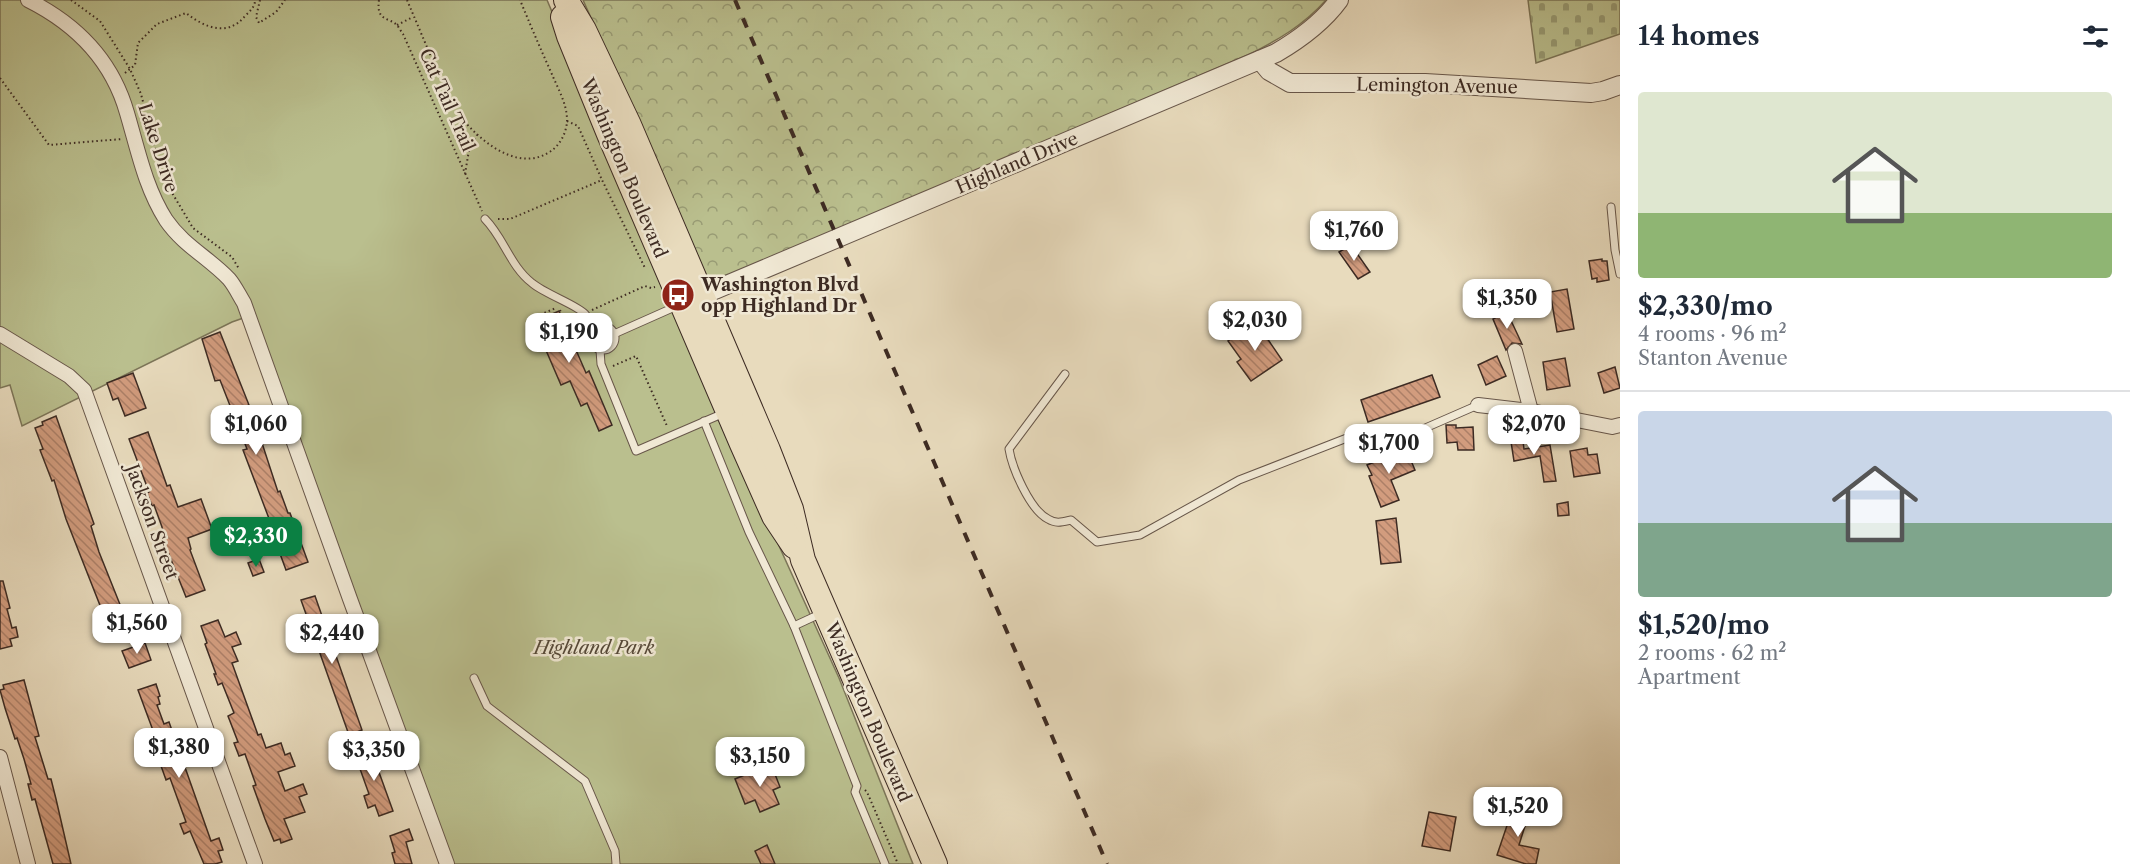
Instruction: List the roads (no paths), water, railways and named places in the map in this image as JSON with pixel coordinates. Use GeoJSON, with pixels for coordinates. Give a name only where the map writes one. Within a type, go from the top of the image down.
{"type":"FeatureCollection","features":[{"type":"Feature","properties":{"kind":"highway","name":"Washington Boulevard"},"geometry":{"type":"LineString","coordinates":[[558,0],[569,36],[591,90],[728,411],[774,516],[803,560],[935,864]]}},
{"type":"Feature","properties":{"kind":"highway","name":"Washington Boulevard"},"geometry":{"type":"LineString","coordinates":[[566,0],[584,30],[629,125],[683,304],[791,508],[803,560]]}},
{"type":"Feature","properties":{"kind":"street","name":"Lake Drive"},"geometry":{"type":"LineString","coordinates":[[28,0],[62,20],[80,34],[104,62],[123,98],[146,180],[166,220],[188,245],[229,279],[241,297],[447,864]]}},
{"type":"Feature","properties":{"kind":"street","name":"Highland Drive"},"geometry":{"type":"LineString","coordinates":[[683,304],[1260,60],[1292,44],[1324,18],[1339,0]]}},
{"type":"Feature","properties":{"kind":"street","name":"Lemington Avenue"},"geometry":{"type":"LineString","coordinates":[[1260,60],[1275,75],[1290,83],[1425,83],[1591,93],[1620,85]]}},
{"type":"Feature","properties":{"kind":"street","name":"Jackson Street"},"geometry":{"type":"LineString","coordinates":[[0,334],[69,376],[84,390],[253,863]]}},
{"type":"Feature","properties":{"kind":"street"},"geometry":{"type":"LineString","coordinates":[[1515,351],[1531,411]]}},
{"type":"Feature","properties":{"kind":"street"},"geometry":{"type":"LineString","coordinates":[[1478,405],[1531,411],[1612,427],[1620,425]]}},
{"type":"Feature","properties":{"kind":"street"},"geometry":{"type":"LineString","coordinates":[[0,757],[28,864]]}},
{"type":"Feature","properties":{"kind":"lane"},"geometry":{"type":"LineString","coordinates":[[1611,207],[1620,274]]}},
{"type":"Feature","properties":{"kind":"lane"},"geometry":{"type":"LineString","coordinates":[[485,219],[497,232],[517,267],[529,281],[554,298],[582,311],[594,330],[591,340],[594,347],[600,350],[608,349],[613,344],[614,334]]}},
{"type":"Feature","properties":{"kind":"lane"},"geometry":{"type":"LineString","coordinates":[[614,334],[683,304]]}},
{"type":"Feature","properties":{"kind":"lane"},"geometry":{"type":"LineString","coordinates":[[594,330],[605,327],[614,334]]}},
{"type":"Feature","properties":{"kind":"lane"},"geometry":{"type":"LineString","coordinates":[[600,350],[601,364],[636,451],[728,411]]}},
{"type":"Feature","properties":{"kind":"lane"},"geometry":{"type":"LineString","coordinates":[[1065,374],[1009,449],[1011,462],[1018,479],[1046,519],[1059,523],[1071,520],[1098,542],[1140,535],[1239,480],[1352,436],[1357,452],[1423,429],[1478,405]]}},
{"type":"Feature","properties":{"kind":"lane"},"geometry":{"type":"LineString","coordinates":[[704,421],[749,532],[795,626],[857,786],[855,792],[885,864]]}},
{"type":"Feature","properties":{"kind":"lane"},"geometry":{"type":"LineString","coordinates":[[795,626],[825,611]]}},
{"type":"Feature","properties":{"kind":"lane"},"geometry":{"type":"LineString","coordinates":[[474,678],[487,706],[585,781],[615,851],[616,864]]}},
{"type":"Feature","properties":{"kind":"railway"},"geometry":{"type":"LineString","coordinates":[[735,0],[1107,864]]}},
{"type":"Feature","properties":{"kind":"place","name":"Washington Blvd opp Highland Dr"},"geometry":{"type":"Point","coordinates":[678,295]}},
{"type":"Feature","properties":{"kind":"park label","name":"Highland Park"},"geometry":{"type":"Point","coordinates":[594,648]}}]}
